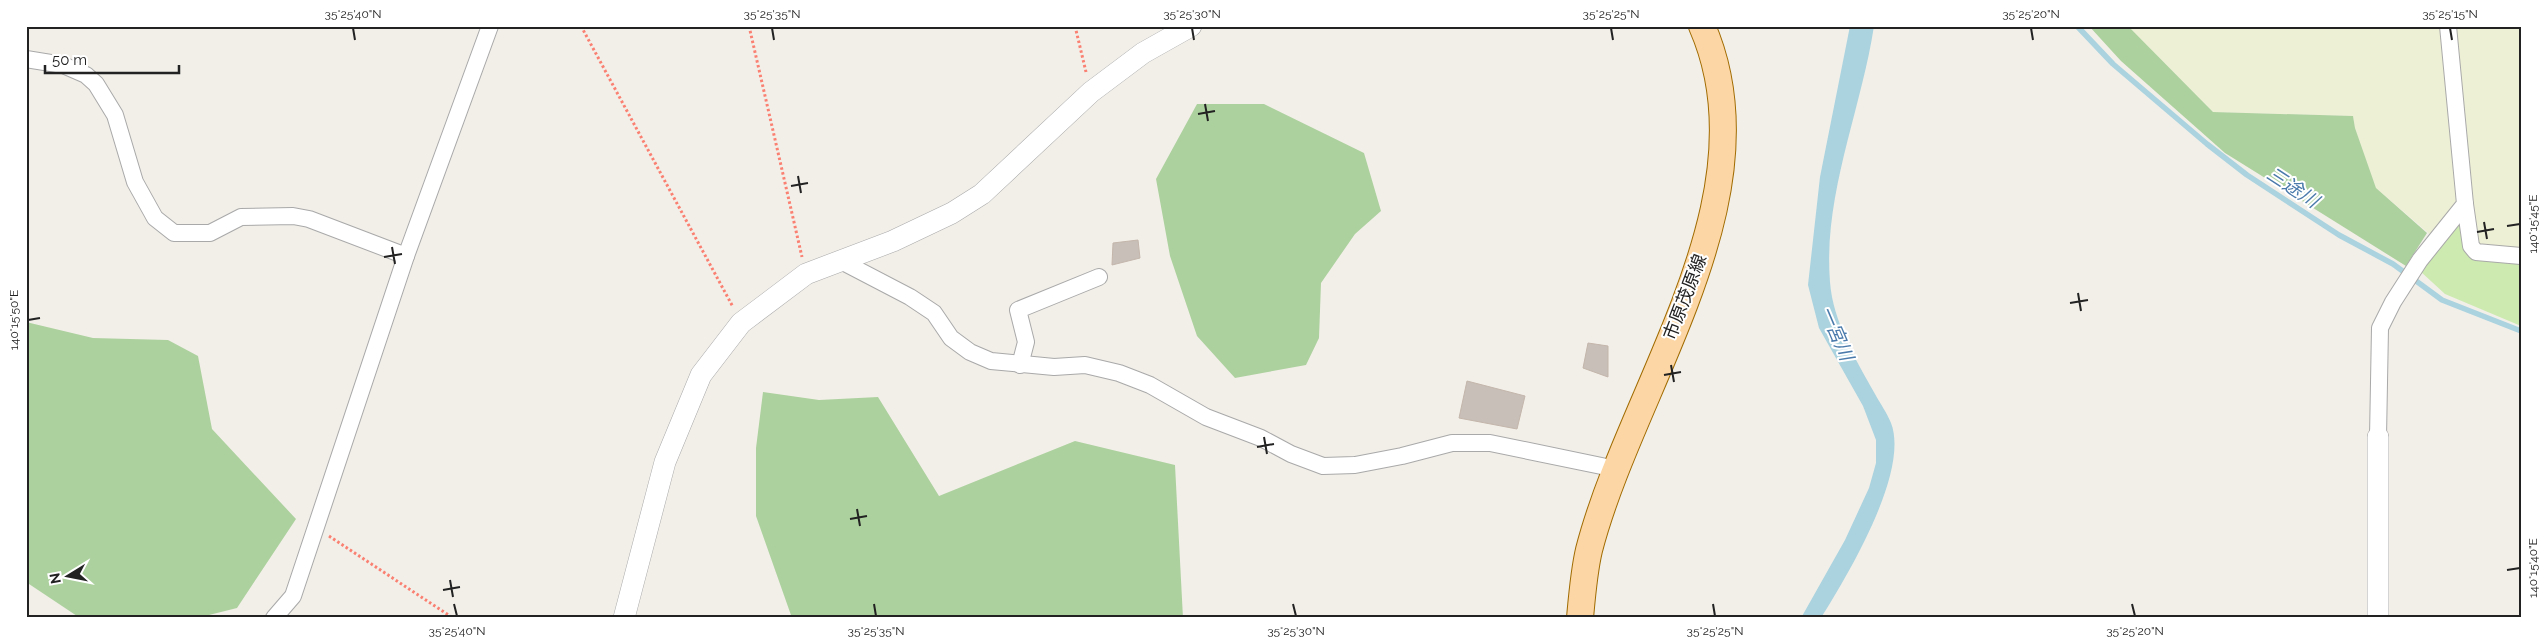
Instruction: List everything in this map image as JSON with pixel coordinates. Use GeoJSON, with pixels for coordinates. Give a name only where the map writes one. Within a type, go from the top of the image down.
{"type":"FeatureCollection","features":[{"type":"Feature","properties":{"kind":"main road","name":"市原茂原線"},"geometry":{"type":"LineString","coordinates":[[1580,618],[1589,552],[1616,469],[1703,254],[1717,198],[1722,169],[1722,107],[1717,73],[1702,26]]}},
{"type":"Feature","properties":{"kind":"street"},"geometry":{"type":"LineString","coordinates":[[274,618],[293,596],[406,256],[490,26]]}},
{"type":"Feature","properties":{"kind":"street"},"geometry":{"type":"LineString","coordinates":[[624,618],[665,462],[701,375],[741,323],[806,274],[894,241],[952,213],[982,194],[1091,92],[1143,53],[1191,26]]}},
{"type":"Feature","properties":{"kind":"street"},"geometry":{"type":"LineString","coordinates":[[2448,26],[2465,204],[2471,246],[2476,252],[2521,256]]}},
{"type":"Feature","properties":{"kind":"street"},"geometry":{"type":"LineString","coordinates":[[26,59],[63,65],[86,75],[96,84],[115,115],[135,182],[155,218],[174,233],[210,232],[241,217],[293,216],[309,219],[406,256]]}},
{"type":"Feature","properties":{"kind":"street"},"geometry":{"type":"LineString","coordinates":[[2378,618],[2380,328],[2393,302],[2420,260],[2465,204]]}},
{"type":"Feature","properties":{"kind":"street"},"geometry":{"type":"LineString","coordinates":[[840,260],[903,293],[934,313],[951,338],[970,352],[992,362],[1054,367],[1085,364],[1119,373],[1150,385],[1206,417],[1261,438],[1290,454],[1323,466],[1355,465],[1402,456],[1452,443],[1490,443],[1616,469]]}},
{"type":"Feature","properties":{"kind":"street"},"geometry":{"type":"LineString","coordinates":[[1020,365],[1026,342],[1018,310],[1098,277]]}},
{"type":"Feature","properties":{"kind":"path"},"geometry":{"type":"LineString","coordinates":[[581,26],[741,323]]}},
{"type":"Feature","properties":{"kind":"path"},"geometry":{"type":"LineString","coordinates":[[749,26],[806,274]]}},
{"type":"Feature","properties":{"kind":"path"},"geometry":{"type":"LineString","coordinates":[[1076,26],[1091,92]]}},
{"type":"Feature","properties":{"kind":"path"},"geometry":{"type":"LineString","coordinates":[[316,528],[453,618]]}},
{"type":"Feature","properties":{"kind":"green space"},"geometry":{"type":"Polygon","coordinates":[[[2089,26],[2128,26],[2213,112],[2353,116],[2355,128],[2376,188],[2427,233],[2406,266],[2225,153],[2121,61],[2089,26]]]}},
{"type":"Feature","properties":{"kind":"green space"},"geometry":{"type":"Polygon","coordinates":[[[2128,26],[2443,26],[2459,201],[2432,236],[2376,188],[2355,128],[2353,116],[2213,112],[2128,26]]]}},
{"type":"Feature","properties":{"kind":"green space"},"geometry":{"type":"Polygon","coordinates":[[[2452,26],[2521,26],[2521,253],[2475,249],[2452,26]]]}},
{"type":"Feature","properties":{"kind":"green space"},"geometry":{"type":"Polygon","coordinates":[[[1197,104],[1264,104],[1364,153],[1381,211],[1355,234],[1321,283],[1319,338],[1306,365],[1235,378],[1197,336],[1170,256],[1156,179],[1197,104]]]}},
{"type":"Feature","properties":{"kind":"green space"},"geometry":{"type":"Polygon","coordinates":[[[2458,216],[2468,250],[2521,259],[2521,326],[2445,294],[2420,271],[2458,216]]]}},
{"type":"Feature","properties":{"kind":"green space"},"geometry":{"type":"Polygon","coordinates":[[[26,322],[93,338],[168,340],[198,356],[212,429],[296,519],[237,608],[197,618],[80,618],[26,582],[26,322]]]}},
{"type":"Feature","properties":{"kind":"green space"},"geometry":{"type":"Polygon","coordinates":[[[763,392],[819,400],[878,397],[939,496],[1075,441],[1175,465],[1183,618],[792,618],[756,516],[756,448],[763,392]]]}},
{"type":"Feature","properties":{"kind":"water","name":"一宮川"},"geometry":{"type":"Polygon","coordinates":[[[1850,26],[1874,26],[1861,90],[1837,185],[1829,250],[1830,282],[1836,312],[1846,340],[1891,423],[1895,444],[1892,468],[1884,495],[1873,523],[1846,577],[1821,618],[1801,618],[1845,540],[1869,488],[1876,463],[1876,440],[1863,406],[1819,328],[1808,285],[1820,177],[1850,26]]]}},
{"type":"Feature","properties":{"kind":"building"},"geometry":{"type":"Polygon","coordinates":[[[1138,240],[1140,258],[1112,265],[1113,243],[1138,240]]]}},
{"type":"Feature","properties":{"kind":"building"},"geometry":{"type":"Polygon","coordinates":[[[1588,343],[1608,346],[1608,377],[1583,368],[1588,343]]]}},
{"type":"Feature","properties":{"kind":"building"},"geometry":{"type":"Polygon","coordinates":[[[1467,381],[1525,396],[1517,429],[1459,418],[1467,381]]]}},
{"type":"Feature","properties":{"kind":"waterway","name":"三途川"},"geometry":{"type":"LineString","coordinates":[[2077,26],[2113,64],[2207,144],[2247,175],[2339,235],[2393,264],[2442,300],[2521,331]]}}]}
